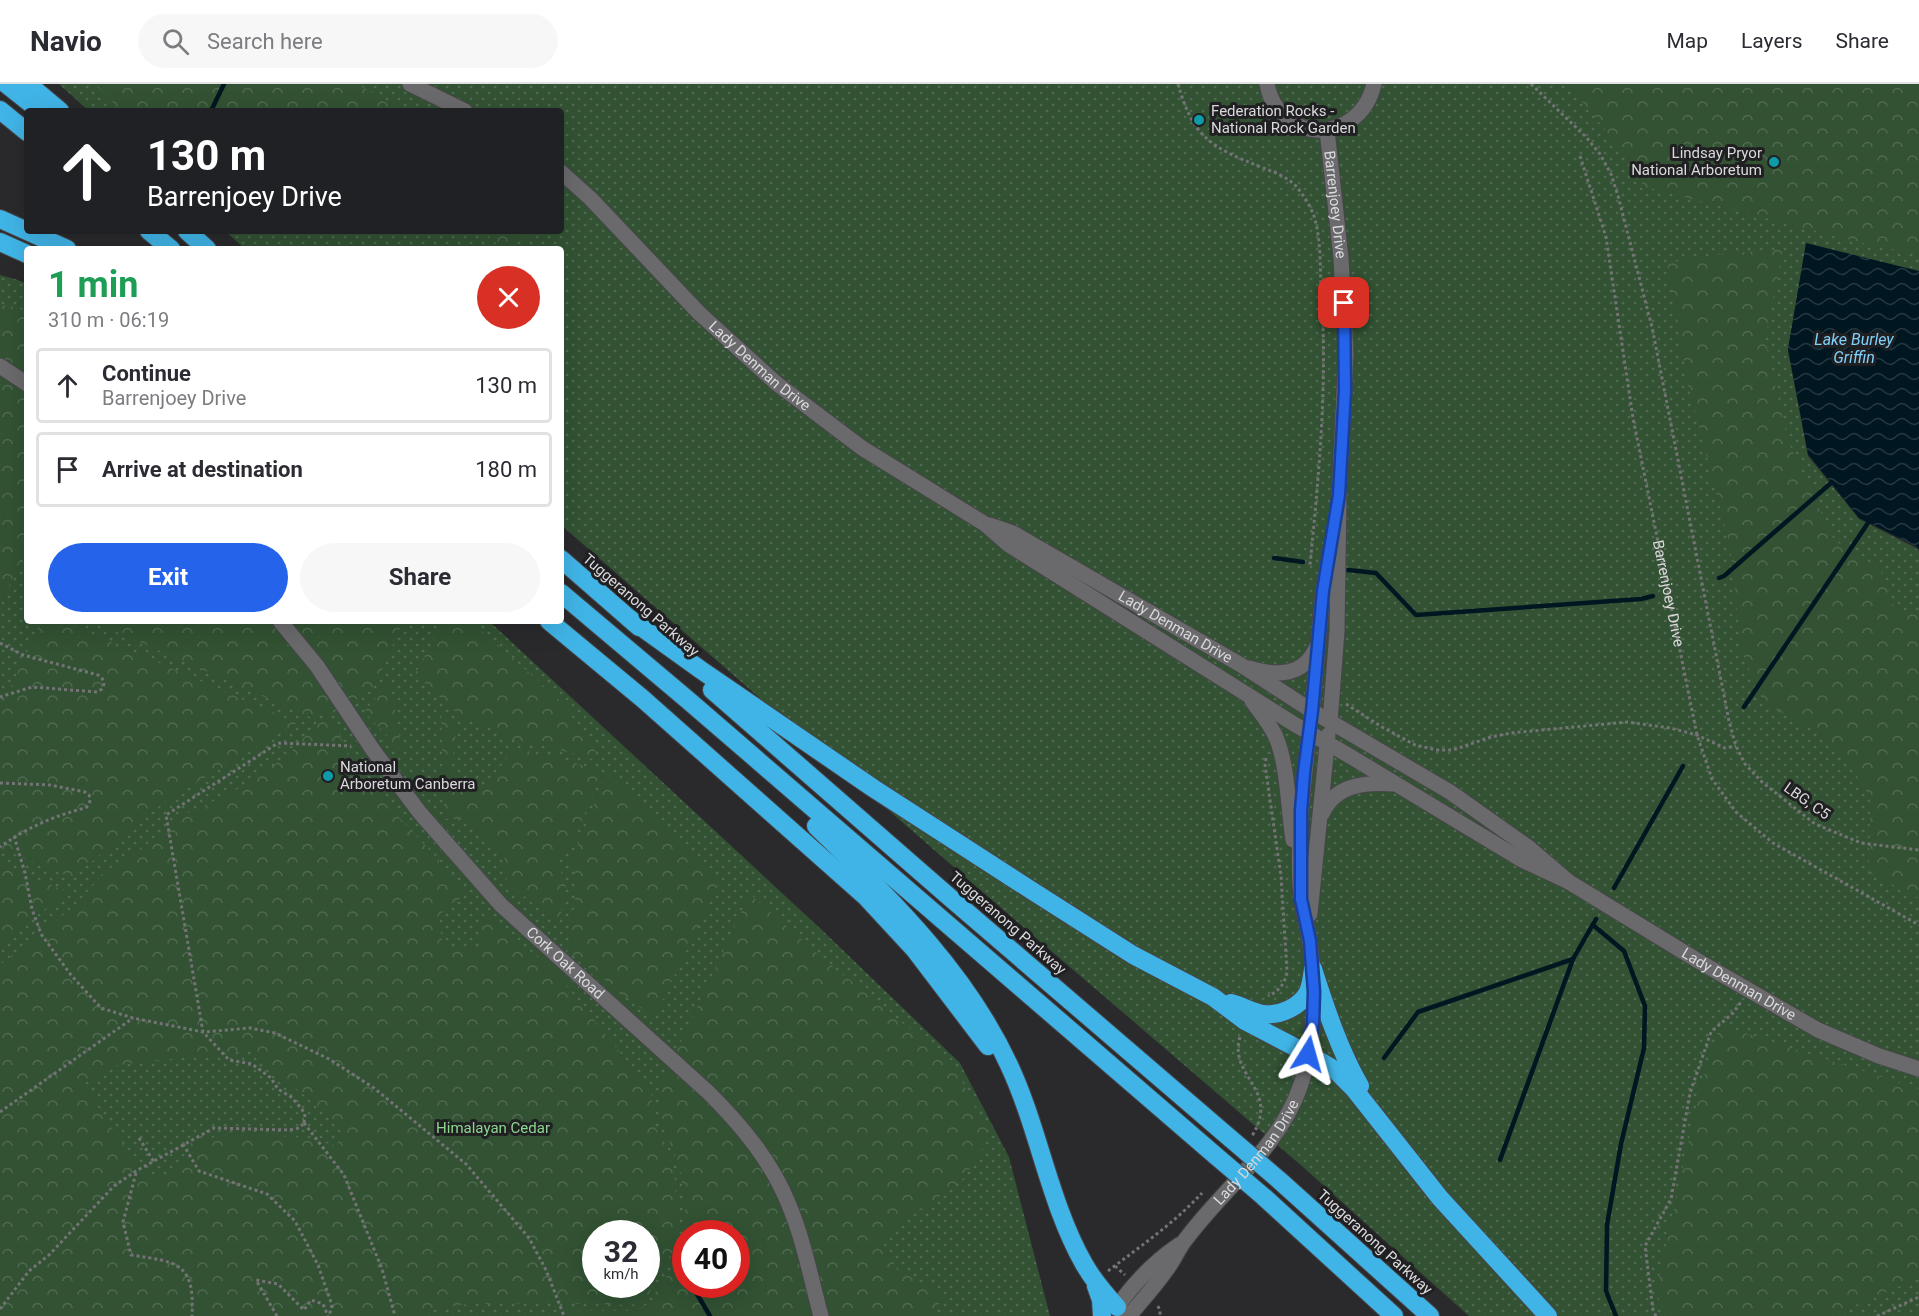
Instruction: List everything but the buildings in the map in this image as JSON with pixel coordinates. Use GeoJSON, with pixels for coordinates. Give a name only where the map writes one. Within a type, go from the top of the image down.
{"type":"FeatureCollection","features":[{"type":"Feature","properties":{"kind":"highway"},"geometry":{"type":"LineString","coordinates":[[6,84],[36,108]]}},
{"type":"Feature","properties":{"kind":"highway"},"geometry":{"type":"LineString","coordinates":[[28,84],[56,108]]}},
{"type":"Feature","properties":{"kind":"highway"},"geometry":{"type":"LineString","coordinates":[[0,110],[24,130]]}},
{"type":"Feature","properties":{"kind":"highway"},"geometry":{"type":"LineString","coordinates":[[0,219],[24,230]]}},
{"type":"Feature","properties":{"kind":"highway"},"geometry":{"type":"LineString","coordinates":[[34,234],[60,246]]}},
{"type":"Feature","properties":{"kind":"highway"},"geometry":{"type":"LineString","coordinates":[[153,234],[167,246]]}},
{"type":"Feature","properties":{"kind":"highway"},"geometry":{"type":"LineString","coordinates":[[190,234],[204,246]]}},
{"type":"Feature","properties":{"kind":"highway"},"geometry":{"type":"LineString","coordinates":[[0,242],[24,253]]}},
{"type":"Feature","properties":{"kind":"highway","name":"Tuggeranong Parkway"},"geometry":{"type":"LineString","coordinates":[[564,562],[1279,1180],[1430,1316]]}},
{"type":"Feature","properties":{"kind":"highway"},"geometry":{"type":"LineString","coordinates":[[564,596],[689,700],[1264,1197],[1394,1316]]}},
{"type":"Feature","properties":{"kind":"highway"},"geometry":{"type":"LineString","coordinates":[[630,619],[882,794],[1133,955],[1213,997],[1245,1021],[1335,1070],[1349,1083],[1440,1198],[1548,1316]]}},
{"type":"Feature","properties":{"kind":"highway"},"geometry":{"type":"LineString","coordinates":[[553,624],[651,706],[864,896],[915,950],[977,1031],[1012,1086],[1036,1138]]}},
{"type":"Feature","properties":{"kind":"highway"},"geometry":{"type":"LineString","coordinates":[[689,700],[892,901],[937,952],[967,991],[1001,1049],[1017,1082],[1064,1222],[1079,1255],[1117,1314]]}},
{"type":"Feature","properties":{"kind":"highway"},"geometry":{"type":"LineString","coordinates":[[1213,997],[1261,1013],[1280,1013],[1298,1003],[1305,996],[1310,986],[1313,969]]}},
{"type":"Feature","properties":{"kind":"highway"},"geometry":{"type":"LineString","coordinates":[[1313,969],[1329,1019],[1350,1068],[1384,1127]]}},
{"type":"Feature","properties":{"kind":"street"},"geometry":{"type":"LineString","coordinates":[[410,84],[459,108]]}},
{"type":"Feature","properties":{"kind":"street","name":"Barrenjoey Drive"},"geometry":{"type":"LineString","coordinates":[[1267,84],[1274,103],[1286,118],[1301,127],[1327,130],[1355,118],[1368,103],[1374,84]]}},
{"type":"Feature","properties":{"kind":"street","name":"Barrenjoey Drive"},"geometry":{"type":"LineString","coordinates":[[1327,130],[1338,215],[1344,303],[1345,390],[1339,495],[1337,631],[1330,722]]}},
{"type":"Feature","properties":{"kind":"street","name":"Lady Denman Drive"},"geometry":{"type":"LineString","coordinates":[[564,175],[591,199],[699,313],[776,383],[862,448],[985,524],[1009,545],[1246,694],[1521,860],[1569,882],[1818,1030],[1879,1056],[1919,1069]]}},
{"type":"Feature","properties":{"kind":"street"},"geometry":{"type":"LineString","coordinates":[[0,366],[24,382]]}},
{"type":"Feature","properties":{"kind":"street","name":"Barrenjoey Drive"},"geometry":{"type":"LineString","coordinates":[[1309,733],[1323,591],[1339,495]]}},
{"type":"Feature","properties":{"kind":"street","name":"Lady Denman Drive"},"geometry":{"type":"LineString","coordinates":[[985,524],[1013,533],[1241,665],[1330,722],[1450,792],[1510,834],[1569,882]]}},
{"type":"Feature","properties":{"kind":"street","name":"Cork Oak Road"},"geometry":{"type":"LineString","coordinates":[[282,624],[317,666],[373,750],[420,813],[501,905],[732,1115],[751,1139],[771,1168],[789,1204],[804,1248],[821,1316]]}},
{"type":"Feature","properties":{"kind":"street"},"geometry":{"type":"LineString","coordinates":[[1241,665],[1270,674],[1293,671],[1312,657],[1318,639]]}},
{"type":"Feature","properties":{"kind":"street"},"geometry":{"type":"LineString","coordinates":[[1246,694],[1269,724],[1281,753],[1301,899]]}},
{"type":"Feature","properties":{"kind":"street","name":"Lady Denman Drive"},"geometry":{"type":"LineString","coordinates":[[1310,941],[1311,900],[1330,722]]}},
{"type":"Feature","properties":{"kind":"street","name":"Lady Denman Drive"},"geometry":{"type":"LineString","coordinates":[[1117,1314],[1135,1284],[1157,1261],[1182,1244],[1246,1170],[1278,1129],[1296,1097],[1308,1054],[1313,1023],[1313,969],[1301,899],[1301,811],[1309,733]]}},
{"type":"Feature","properties":{"kind":"street"},"geometry":{"type":"LineString","coordinates":[[1320,820],[1329,802],[1355,785],[1397,784]]}},
{"type":"Feature","properties":{"kind":"path"},"geometry":{"type":"LineString","coordinates":[[1178,84],[1192,124],[1204,137],[1225,152],[1276,173],[1293,183],[1310,206],[1314,217],[1318,238],[1322,300],[1324,374],[1322,436],[1310,570]]}},
{"type":"Feature","properties":{"kind":"path","name":"LBG, C5"},"geometry":{"type":"LineString","coordinates":[[1531,84],[1586,137],[1600,154],[1611,174],[1618,196],[1652,327],[1729,721],[1736,746],[1745,764],[1762,782],[1815,825],[1861,843],[1919,850]]}},
{"type":"Feature","properties":{"kind":"path","name":"Barrenjoey Drive"},"geometry":{"type":"LineString","coordinates":[[1580,156],[1606,237],[1633,418],[1697,735],[1712,779],[1736,812],[1773,843],[1919,925]]}},
{"type":"Feature","properties":{"kind":"path"},"geometry":{"type":"LineString","coordinates":[[0,643],[23,654],[98,675],[102,677],[104,683],[97,692],[32,687],[0,697]]}},
{"type":"Feature","properties":{"kind":"path"},"geometry":{"type":"LineString","coordinates":[[1332,695],[1407,741],[1437,750],[1453,750],[1511,733],[1627,722],[1670,728],[1697,735],[1725,748],[1736,746]]}},
{"type":"Feature","properties":{"kind":"path"},"geometry":{"type":"LineString","coordinates":[[0,1309],[29,1271],[49,1255],[114,1186],[136,1171],[214,1128],[289,1130],[299,1128],[304,1123],[305,1114],[291,1096],[278,1089],[271,1078],[252,1064],[229,1060],[203,1032],[166,815],[278,743],[346,744],[373,750]]}},
{"type":"Feature","properties":{"kind":"path"},"geometry":{"type":"LineString","coordinates":[[0,783],[50,785],[84,792],[90,798],[90,803],[85,808],[47,819],[14,836],[0,847]]}},
{"type":"Feature","properties":{"kind":"path"},"geometry":{"type":"LineString","coordinates":[[14,836],[25,873],[32,909],[41,934],[71,975],[101,1008],[133,1018],[203,1032],[250,1028],[275,1033],[329,1059],[374,1088],[466,1164],[529,1238],[546,1270],[564,1316]]}},
{"type":"Feature","properties":{"kind":"path"},"geometry":{"type":"LineString","coordinates":[[1656,1316],[1653,1310],[1645,1246],[1671,1199],[1690,1093],[1711,1032],[1733,1014],[1749,990]]}},
{"type":"Feature","properties":{"kind":"path"},"geometry":{"type":"LineString","coordinates":[[0,1112],[133,1018]]}},
{"type":"Feature","properties":{"kind":"path"},"geometry":{"type":"LineString","coordinates":[[304,1123],[344,1175],[382,1269],[395,1316]]}},
{"type":"Feature","properties":{"kind":"path"},"geometry":{"type":"LineString","coordinates":[[139,1138],[154,1162]]}},
{"type":"Feature","properties":{"kind":"path"},"geometry":{"type":"LineString","coordinates":[[183,1144],[199,1171],[267,1194],[296,1221],[318,1265],[332,1305],[328,1316]]}},
{"type":"Feature","properties":{"kind":"path"},"geometry":{"type":"LineString","coordinates":[[136,1171],[123,1221],[131,1255],[180,1265],[187,1275],[193,1303],[192,1316]]}},
{"type":"Feature","properties":{"kind":"path"},"geometry":{"type":"LineString","coordinates":[[277,1316],[256,1280],[278,1284],[304,1310],[311,1300],[323,1304],[328,1316]]}},
{"type":"Feature","properties":{"kind":"path"},"geometry":{"type":"LineString","coordinates":[[1877,1316],[1919,1297]]}},
{"type":"Feature","properties":{"kind":"green space"},"geometry":{"type":"Polygon","coordinates":[[[59,84],[1919,84],[1919,272],[1806,244],[1788,351],[1808,456],[1859,519],[1919,551],[1919,1316],[1469,1316],[1303,1167],[564,528],[564,246],[242,246],[228,234],[564,234],[564,108],[86,108],[59,84]]]}},
{"type":"Feature","properties":{"kind":"green space"},"geometry":{"type":"Polygon","coordinates":[[[96,84],[357,84],[401,108],[120,108],[96,84]]]}},
{"type":"Feature","properties":{"kind":"green space","name":"Lindsay Pryor National Arboretum"},"geometry":{"type":"Polygon","coordinates":[[[1568,84],[1919,84],[1919,253],[1878,247],[1645,187],[1611,137],[1568,84]]]}},
{"type":"Feature","properties":{"kind":"green space"},"geometry":{"type":"Polygon","coordinates":[[[486,234],[533,234],[508,246],[499,246],[486,234]]]}},
{"type":"Feature","properties":{"kind":"green space"},"geometry":{"type":"Polygon","coordinates":[[[1783,249],[1765,340],[1788,441],[1834,540],[1880,569],[1896,612],[1919,615],[1919,898],[1869,873],[1870,796],[1832,739],[1795,721],[1763,701],[1741,650],[1730,545],[1688,386],[1667,263],[1722,254],[1783,249]]]}},
{"type":"Feature","properties":{"kind":"green space","name":"National Arboretum Canberra"},"geometry":{"type":"Polygon","coordinates":[[[0,275],[24,283],[24,624],[492,624],[824,932],[960,1063],[1009,1157],[1050,1316],[0,1316],[0,275]]]}},
{"type":"Feature","properties":{"kind":"green space"},"geometry":{"type":"Polygon","coordinates":[[[0,305],[24,311],[24,552],[0,607],[0,305]]]}},
{"type":"Feature","properties":{"kind":"green space"},"geometry":{"type":"Polygon","coordinates":[[[40,624],[70,624],[297,723],[163,803],[72,878],[0,848],[0,711],[40,624]]]}},
{"type":"Feature","properties":{"kind":"green space"},"geometry":{"type":"Polygon","coordinates":[[[99,624],[403,624],[372,690],[335,712],[310,717],[99,624]]]}},
{"type":"Feature","properties":{"kind":"green space"},"geometry":{"type":"Polygon","coordinates":[[[442,624],[474,624],[563,703],[603,762],[550,747],[512,740],[486,725],[462,718],[415,674],[442,624]]]}},
{"type":"Feature","properties":{"kind":"green space"},"geometry":{"type":"Polygon","coordinates":[[[390,680],[402,751],[364,712],[390,680]]]}},
{"type":"Feature","properties":{"kind":"green space"},"geometry":{"type":"Polygon","coordinates":[[[441,708],[457,724],[451,773],[483,789],[514,749],[545,754],[601,771],[574,842],[556,859],[566,885],[559,925],[507,882],[504,856],[469,819],[444,819],[441,708]]]}},
{"type":"Feature","properties":{"kind":"green space","name":"Himalayan Cedar"},"geometry":{"type":"Polygon","coordinates":[[[332,719],[358,774],[470,893],[449,905],[438,917],[444,950],[479,950],[484,915],[554,970],[651,1091],[655,1126],[674,1170],[678,1220],[672,1220],[672,1252],[660,1274],[660,1220],[582,1220],[582,1298],[645,1298],[632,1305],[471,1304],[428,1308],[421,1316],[0,1316],[0,965],[77,904],[105,871],[131,857],[186,814],[233,792],[292,751],[318,722],[332,719]],[[251,1050],[118,1065],[83,1084],[145,1177],[174,1175],[193,1140],[241,1134],[309,1138],[336,1146],[347,1132],[251,1050]]]}},
{"type":"Feature","properties":{"kind":"green space"},"geometry":{"type":"Polygon","coordinates":[[[606,773],[720,881],[654,1018],[567,951],[577,886],[571,863],[606,773]]]}},
{"type":"Feature","properties":{"kind":"green space"},"geometry":{"type":"Polygon","coordinates":[[[0,863],[67,892],[0,944],[0,863]]]}},
{"type":"Feature","properties":{"kind":"green space"},"geometry":{"type":"Polygon","coordinates":[[[750,894],[819,955],[953,1064],[990,1136],[963,1179],[888,1231],[882,1241],[898,1271],[944,1293],[933,1316],[557,1316],[559,1310],[635,1311],[652,1302],[654,1298],[660,1298],[660,1288],[672,1267],[672,1298],[750,1298],[750,1220],[686,1220],[680,1168],[660,1119],[659,1088],[750,894]]]}},
{"type":"Feature","properties":{"kind":"green space"},"geometry":{"type":"Polygon","coordinates":[[[1720,1025],[1919,1089],[1919,1278],[1830,1316],[1666,1316],[1656,1292],[1700,1088],[1720,1025]]]}},
{"type":"Feature","properties":{"kind":"water","name":"Lake Burley Griffin"},"geometry":{"type":"Polygon","coordinates":[[[1806,243],[1919,271],[1919,549],[1859,518],[1808,454],[1788,349],[1806,243]]]}},
{"type":"Feature","properties":{"kind":"waterway"},"geometry":{"type":"LineString","coordinates":[[212,108],[224,84]]}},
{"type":"Feature","properties":{"kind":"waterway"},"geometry":{"type":"LineString","coordinates":[[1719,578],[1831,483]]}},
{"type":"Feature","properties":{"kind":"waterway"},"geometry":{"type":"LineString","coordinates":[[1744,707],[1868,523]]}},
{"type":"Feature","properties":{"kind":"waterway"},"geometry":{"type":"LineString","coordinates":[[1274,558],[1303,562]]}},
{"type":"Feature","properties":{"kind":"waterway"},"geometry":{"type":"LineString","coordinates":[[1348,570],[1376,573],[1416,615],[1641,599],[1653,596]]}},
{"type":"Feature","properties":{"kind":"waterway"},"geometry":{"type":"LineString","coordinates":[[1614,888],[1683,766]]}},
{"type":"Feature","properties":{"kind":"waterway"},"geometry":{"type":"LineString","coordinates":[[1384,1058],[1418,1012],[1573,959],[1596,919]]}},
{"type":"Feature","properties":{"kind":"waterway"},"geometry":{"type":"LineString","coordinates":[[1593,925],[1624,951],[1645,1006],[1644,1048],[1621,1144],[1607,1225],[1606,1291],[1616,1316]]}},
{"type":"Feature","properties":{"kind":"waterway"},"geometry":{"type":"LineString","coordinates":[[1500,1160],[1573,959]]}},
{"type":"Feature","properties":{"kind":"waterway"},"geometry":{"type":"LineString","coordinates":[[699,1298],[710,1316]]}},
{"type":"Feature","properties":{"kind":"place","name":"Federation Rocks - National Rock Garden"},"geometry":{"type":"Point","coordinates":[1199,120]}},
{"type":"Feature","properties":{"kind":"place","name":"Lindsay Pryor National Arboretum"},"geometry":{"type":"Point","coordinates":[1774,162]}},
{"type":"Feature","properties":{"kind":"place","name":"National Arboretum Canberra"},"geometry":{"type":"Point","coordinates":[328,776]}},
{"type":"Feature","properties":{"kind":"route"},"geometry":{"type":"LineString","coordinates":[[1308,1054],[1313,1023],[1314,992],[1310,941],[1301,899],[1301,811],[1323,591],[1339,495],[1346,354],[1344,303]]}}]}
